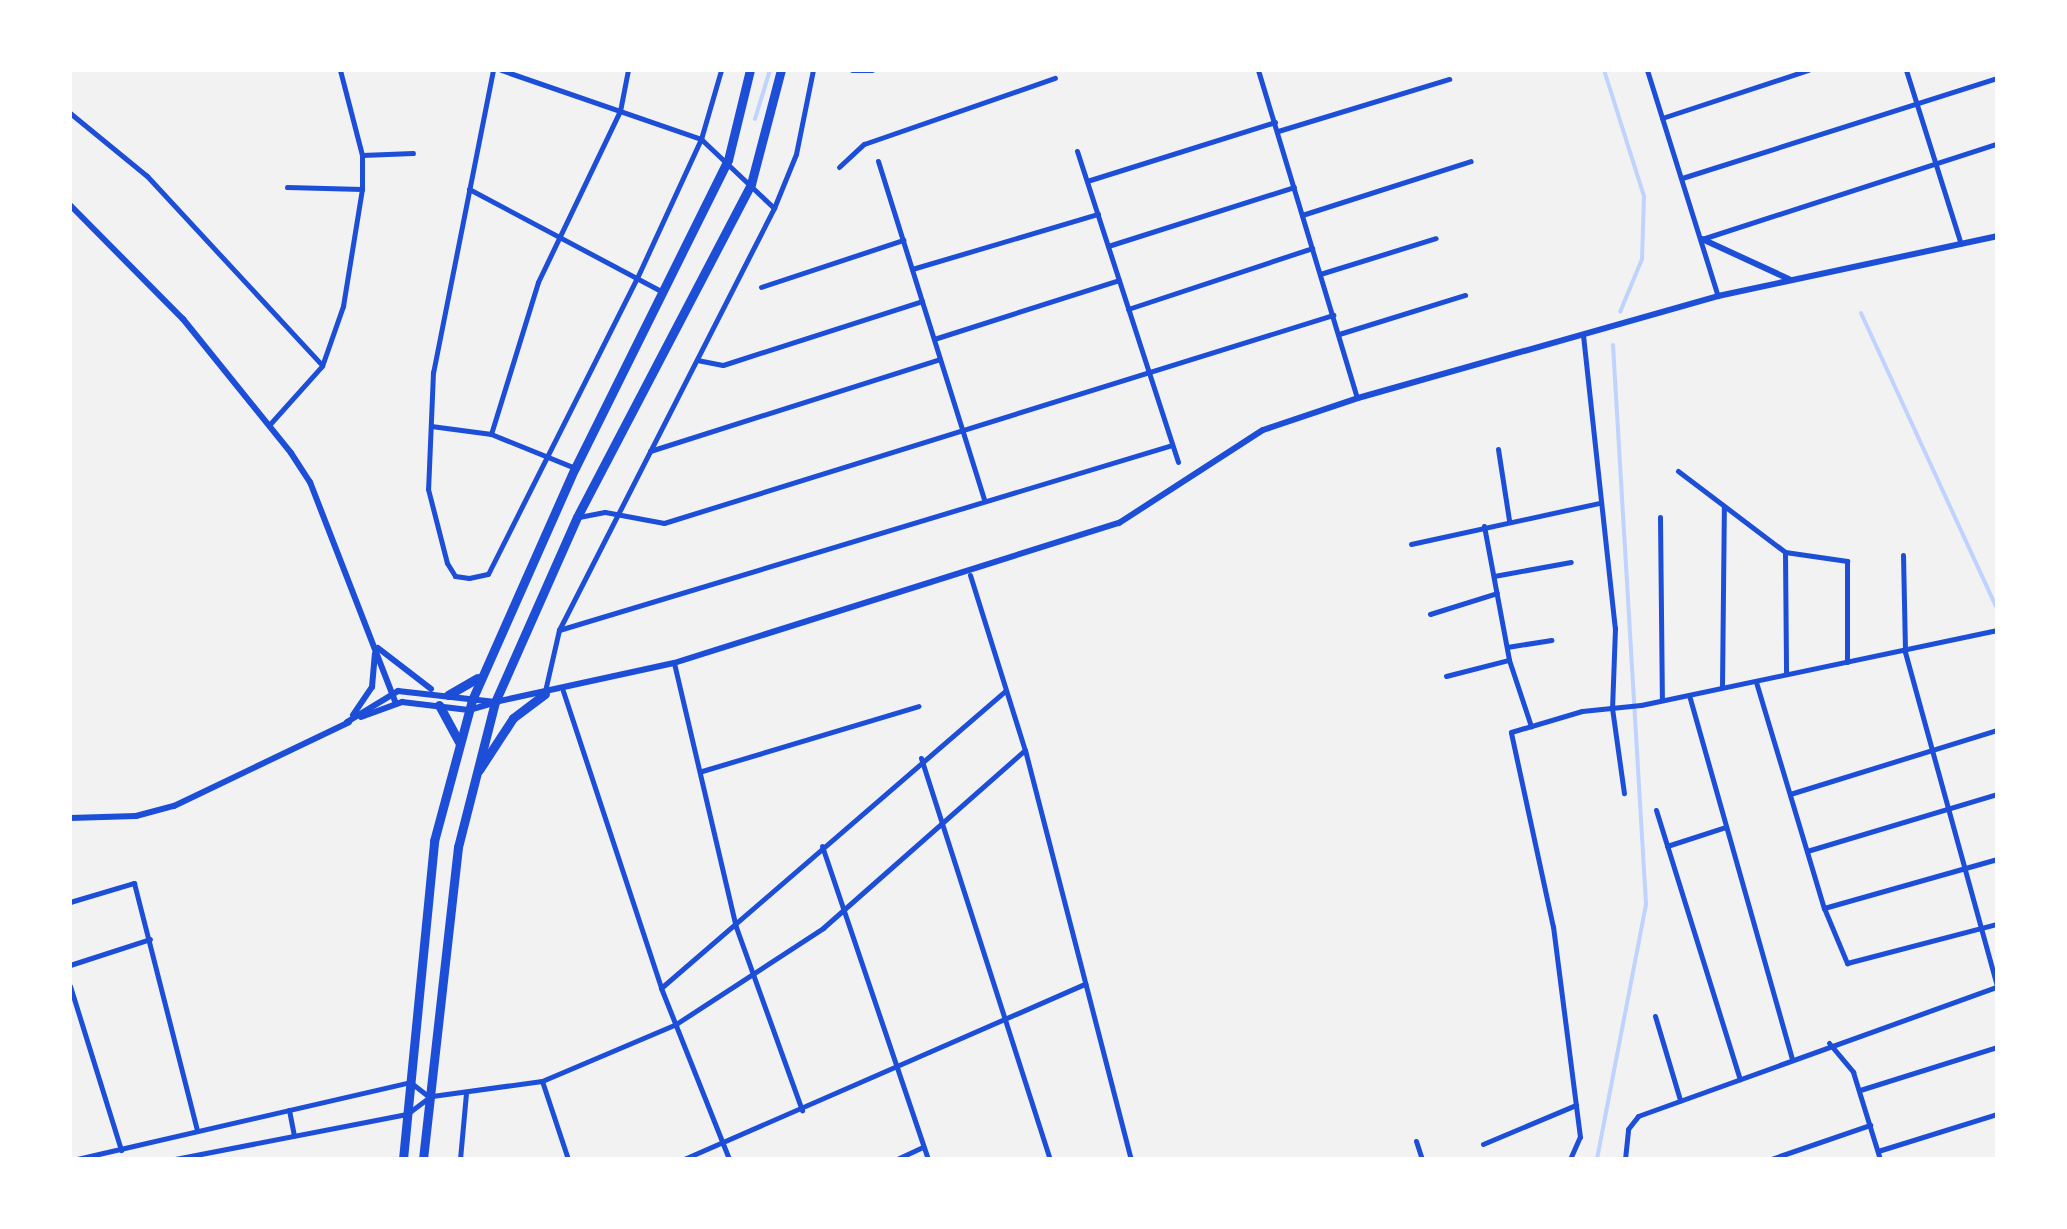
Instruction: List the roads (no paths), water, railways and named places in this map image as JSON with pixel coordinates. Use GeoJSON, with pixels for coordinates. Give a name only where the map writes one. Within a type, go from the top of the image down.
{"type":"FeatureCollection","features":[{"type":"Feature","properties":{"kind":"main road"},"geometry":{"type":"LineString","coordinates":[[402,1159],[434,841],[479,676],[574,468],[728,160],[750,70]]}},
{"type":"Feature","properties":{"kind":"main road"},"geometry":{"type":"LineString","coordinates":[[424,1159],[458,847],[495,702],[577,517],[751,184],[781,70]]}},
{"type":"Feature","properties":{"kind":"main road"},"geometry":{"type":"LineString","coordinates":[[443,694],[479,676]]}},
{"type":"Feature","properties":{"kind":"main road"},"geometry":{"type":"LineString","coordinates":[[472,781],[514,718],[545,694]]}},
{"type":"Feature","properties":{"kind":"main road"},"geometry":{"type":"LineString","coordinates":[[439,705],[459,742]]}},
{"type":"Feature","properties":{"kind":"street"},"geometry":{"type":"LineString","coordinates":[[270,424],[322,366],[343,306],[362,189],[362,156],[340,70]]}},
{"type":"Feature","properties":{"kind":"street"},"geometry":{"type":"LineString","coordinates":[[493,70],[433,372],[428,489],[456,576],[488,574],[701,139],[721,70]]}},
{"type":"Feature","properties":{"kind":"street"},"geometry":{"type":"LineString","coordinates":[[501,70],[701,139],[728,160],[774,208]]}},
{"type":"Feature","properties":{"kind":"street"},"geometry":{"type":"LineString","coordinates":[[491,434],[518,335],[620,111],[628,70]]}},
{"type":"Feature","properties":{"kind":"street"},"geometry":{"type":"LineString","coordinates":[[545,694],[559,630],[774,208],[796,154],[812,70]]}},
{"type":"Feature","properties":{"kind":"street"},"geometry":{"type":"LineString","coordinates":[[852,70],[872,70]]}},
{"type":"Feature","properties":{"kind":"street"},"geometry":{"type":"LineString","coordinates":[[1258,70],[1358,398]]}},
{"type":"Feature","properties":{"kind":"street"},"geometry":{"type":"LineString","coordinates":[[1647,70],[1718,296]]}},
{"type":"Feature","properties":{"kind":"street"},"geometry":{"type":"LineString","coordinates":[[1662,118],[1808,70]]}},
{"type":"Feature","properties":{"kind":"street"},"geometry":{"type":"LineString","coordinates":[[1906,70],[1960,244]]}},
{"type":"Feature","properties":{"kind":"street"},"geometry":{"type":"LineString","coordinates":[[839,168],[864,144],[1055,78]]}},
{"type":"Feature","properties":{"kind":"street"},"geometry":{"type":"LineString","coordinates":[[1682,178],[1997,78]]}},
{"type":"Feature","properties":{"kind":"street"},"geometry":{"type":"LineString","coordinates":[[1278,132],[1449,79]]}},
{"type":"Feature","properties":{"kind":"street"},"geometry":{"type":"LineString","coordinates":[[70,113],[147,176],[322,366]]}},
{"type":"Feature","properties":{"kind":"street"},"geometry":{"type":"LineString","coordinates":[[1087,181],[1275,122]]}},
{"type":"Feature","properties":{"kind":"street"},"geometry":{"type":"LineString","coordinates":[[1702,238],[1997,144]]}},
{"type":"Feature","properties":{"kind":"street"},"geometry":{"type":"LineString","coordinates":[[1077,151],[1178,462]]}},
{"type":"Feature","properties":{"kind":"street"},"geometry":{"type":"LineString","coordinates":[[362,156],[414,153]]}},
{"type":"Feature","properties":{"kind":"street"},"geometry":{"type":"LineString","coordinates":[[878,161],[984,500]]}},
{"type":"Feature","properties":{"kind":"street"},"geometry":{"type":"LineString","coordinates":[[1302,214],[1470,161]]}},
{"type":"Feature","properties":{"kind":"street"},"geometry":{"type":"LineString","coordinates":[[287,187],[362,189]]}},
{"type":"Feature","properties":{"kind":"street"},"geometry":{"type":"LineString","coordinates":[[1108,246],[1294,187]]}},
{"type":"Feature","properties":{"kind":"street"},"geometry":{"type":"LineString","coordinates":[[469,190],[663,292]]}},
{"type":"Feature","properties":{"kind":"street"},"geometry":{"type":"LineString","coordinates":[[70,205],[183,318],[270,424],[310,482],[396,704]]}},
{"type":"Feature","properties":{"kind":"street"},"geometry":{"type":"LineString","coordinates":[[70,221],[78,212]]}},
{"type":"Feature","properties":{"kind":"street"},"geometry":{"type":"LineString","coordinates":[[912,269],[1098,214]]}},
{"type":"Feature","properties":{"kind":"street"},"geometry":{"type":"LineString","coordinates":[[70,818],[136,816],[174,806],[347,722],[396,704],[470,705],[563,691],[674,663],[970,574],[1119,523],[1263,430],[1358,398],[1718,296],[1997,236]]}},
{"type":"Feature","properties":{"kind":"street"},"geometry":{"type":"LineString","coordinates":[[1320,274],[1436,238]]}},
{"type":"Feature","properties":{"kind":"street"},"geometry":{"type":"LineString","coordinates":[[1702,238],[1790,280]]}},
{"type":"Feature","properties":{"kind":"street"},"geometry":{"type":"LineString","coordinates":[[760,287],[903,240]]}},
{"type":"Feature","properties":{"kind":"street"},"geometry":{"type":"LineString","coordinates":[[1128,309],[1312,248]]}},
{"type":"Feature","properties":{"kind":"street"},"geometry":{"type":"LineString","coordinates":[[934,338],[1119,280]]}},
{"type":"Feature","properties":{"kind":"street"},"geometry":{"type":"LineString","coordinates":[[1338,334],[1466,295]]}},
{"type":"Feature","properties":{"kind":"street"},"geometry":{"type":"LineString","coordinates":[[697,360],[724,365],[922,301]]}},
{"type":"Feature","properties":{"kind":"street"},"geometry":{"type":"LineString","coordinates":[[577,517],[616,515],[664,523],[1333,315]]}},
{"type":"Feature","properties":{"kind":"street"},"geometry":{"type":"LineString","coordinates":[[1582,334],[1615,628],[1612,708],[1624,793]]}},
{"type":"Feature","properties":{"kind":"street"},"geometry":{"type":"LineString","coordinates":[[650,451],[940,359]]}},
{"type":"Feature","properties":{"kind":"street"},"geometry":{"type":"LineString","coordinates":[[431,426],[491,434],[574,468]]}},
{"type":"Feature","properties":{"kind":"street"},"geometry":{"type":"LineString","coordinates":[[559,630],[1172,445]]}},
{"type":"Feature","properties":{"kind":"street"},"geometry":{"type":"LineString","coordinates":[[1498,449],[1509,520]]}},
{"type":"Feature","properties":{"kind":"street"},"geometry":{"type":"LineString","coordinates":[[1678,471],[1785,552],[1847,560],[1848,662]]}},
{"type":"Feature","properties":{"kind":"street"},"geometry":{"type":"LineString","coordinates":[[1411,544],[1598,503]]}},
{"type":"Feature","properties":{"kind":"street"},"geometry":{"type":"LineString","coordinates":[[1722,687],[1724,507]]}},
{"type":"Feature","properties":{"kind":"street"},"geometry":{"type":"LineString","coordinates":[[1660,517],[1662,700]]}},
{"type":"Feature","properties":{"kind":"street"},"geometry":{"type":"LineString","coordinates":[[1484,526],[1510,660],[1530,726]]}},
{"type":"Feature","properties":{"kind":"street"},"geometry":{"type":"LineString","coordinates":[[1785,552],[1786,675]]}},
{"type":"Feature","properties":{"kind":"street"},"geometry":{"type":"LineString","coordinates":[[1625,1159],[1628,1128],[1638,1116],[1829,1042],[1997,987],[1966,868],[1928,751],[1905,652],[1902,555]]}},
{"type":"Feature","properties":{"kind":"street"},"geometry":{"type":"LineString","coordinates":[[1494,576],[1571,562]]}},
{"type":"Feature","properties":{"kind":"street"},"geometry":{"type":"LineString","coordinates":[[970,574],[1025,750],[1130,1159]]}},
{"type":"Feature","properties":{"kind":"street"},"geometry":{"type":"LineString","coordinates":[[1430,614],[1497,593]]}},
{"type":"Feature","properties":{"kind":"street"},"geometry":{"type":"LineString","coordinates":[[1570,1159],[1580,1137],[1552,927],[1510,734],[1612,708],[1688,696],[1997,630]]}},
{"type":"Feature","properties":{"kind":"street"},"geometry":{"type":"LineString","coordinates":[[1508,647],[1551,640]]}},
{"type":"Feature","properties":{"kind":"street"},"geometry":{"type":"LineString","coordinates":[[374,643],[392,664],[470,705]]}},
{"type":"Feature","properties":{"kind":"street"},"geometry":{"type":"LineString","coordinates":[[347,722],[372,687],[374,643]]}},
{"type":"Feature","properties":{"kind":"street"},"geometry":{"type":"LineString","coordinates":[[1446,676],[1510,660]]}},
{"type":"Feature","properties":{"kind":"street"},"geometry":{"type":"LineString","coordinates":[[674,663],[751,980],[802,1110]]}},
{"type":"Feature","properties":{"kind":"street"},"geometry":{"type":"LineString","coordinates":[[1756,682],[1824,908],[1847,963],[1855,966],[1997,924]]}},
{"type":"Feature","properties":{"kind":"street"},"geometry":{"type":"LineString","coordinates":[[563,691],[662,988],[729,1159]]}},
{"type":"Feature","properties":{"kind":"street"},"geometry":{"type":"LineString","coordinates":[[662,988],[736,927],[922,758],[1005,691]]}},
{"type":"Feature","properties":{"kind":"street"},"geometry":{"type":"LineString","coordinates":[[347,722],[392,693],[443,694]]}},
{"type":"Feature","properties":{"kind":"street"},"geometry":{"type":"LineString","coordinates":[[1688,696],[1792,1058]]}},
{"type":"Feature","properties":{"kind":"street"},"geometry":{"type":"LineString","coordinates":[[702,771],[918,706]]}},
{"type":"Feature","properties":{"kind":"street"},"geometry":{"type":"LineString","coordinates":[[1790,794],[1997,730]]}},
{"type":"Feature","properties":{"kind":"street"},"geometry":{"type":"LineString","coordinates":[[175,1159],[407,1114],[429,1097],[542,1081],[676,1024],[751,980],[842,908],[1025,750]]}},
{"type":"Feature","properties":{"kind":"street"},"geometry":{"type":"LineString","coordinates":[[922,758],[1050,1159]]}},
{"type":"Feature","properties":{"kind":"street"},"geometry":{"type":"LineString","coordinates":[[1807,851],[1997,794]]}},
{"type":"Feature","properties":{"kind":"street"},"geometry":{"type":"LineString","coordinates":[[1656,810],[1740,1078]]}},
{"type":"Feature","properties":{"kind":"street"},"geometry":{"type":"LineString","coordinates":[[1667,846],[1726,827]]}},
{"type":"Feature","properties":{"kind":"street"},"geometry":{"type":"LineString","coordinates":[[822,846],[928,1159]]}},
{"type":"Feature","properties":{"kind":"street"},"geometry":{"type":"LineString","coordinates":[[1824,908],[1997,859]]}},
{"type":"Feature","properties":{"kind":"street"},"geometry":{"type":"LineString","coordinates":[[70,902],[134,883],[197,1131]]}},
{"type":"Feature","properties":{"kind":"street"},"geometry":{"type":"LineString","coordinates":[[70,965],[150,939]]}},
{"type":"Feature","properties":{"kind":"street"},"geometry":{"type":"LineString","coordinates":[[684,1159],[1086,984]]}},
{"type":"Feature","properties":{"kind":"street"},"geometry":{"type":"LineString","coordinates":[[70,986],[121,1150]]}},
{"type":"Feature","properties":{"kind":"street"},"geometry":{"type":"LineString","coordinates":[[1654,1016],[1680,1100]]}},
{"type":"Feature","properties":{"kind":"street"},"geometry":{"type":"LineString","coordinates":[[1829,1042],[1860,1090],[1879,1155],[1997,1114]]}},
{"type":"Feature","properties":{"kind":"street"},"geometry":{"type":"LineString","coordinates":[[1860,1090],[1997,1047]]}},
{"type":"Feature","properties":{"kind":"street"},"geometry":{"type":"LineString","coordinates":[[542,1081],[568,1159]]}},
{"type":"Feature","properties":{"kind":"street"},"geometry":{"type":"LineString","coordinates":[[77,1159],[410,1082],[429,1097]]}},
{"type":"Feature","properties":{"kind":"street"},"geometry":{"type":"LineString","coordinates":[[460,1159],[466,1093]]}},
{"type":"Feature","properties":{"kind":"street"},"geometry":{"type":"LineString","coordinates":[[1483,1144],[1576,1105]]}},
{"type":"Feature","properties":{"kind":"street"},"geometry":{"type":"LineString","coordinates":[[289,1110],[294,1136]]}},
{"type":"Feature","properties":{"kind":"street"},"geometry":{"type":"LineString","coordinates":[[1771,1159],[1870,1125]]}},
{"type":"Feature","properties":{"kind":"street"},"geometry":{"type":"LineString","coordinates":[[1416,1141],[1422,1159]]}},
{"type":"Feature","properties":{"kind":"street"},"geometry":{"type":"LineString","coordinates":[[897,1159],[923,1146]]}},
{"type":"Feature","properties":{"kind":"waterway"},"geometry":{"type":"LineString","coordinates":[[755,119],[770,70]]}},
{"type":"Feature","properties":{"kind":"waterway"},"geometry":{"type":"LineString","coordinates":[[1604,70],[1644,196],[1642,259],[1620,312]]}},
{"type":"Feature","properties":{"kind":"waterway"},"geometry":{"type":"LineString","coordinates":[[1861,313],[1997,609]]}},
{"type":"Feature","properties":{"kind":"waterway"},"geometry":{"type":"LineString","coordinates":[[1597,1159],[1646,904],[1613,345]]}}]}
